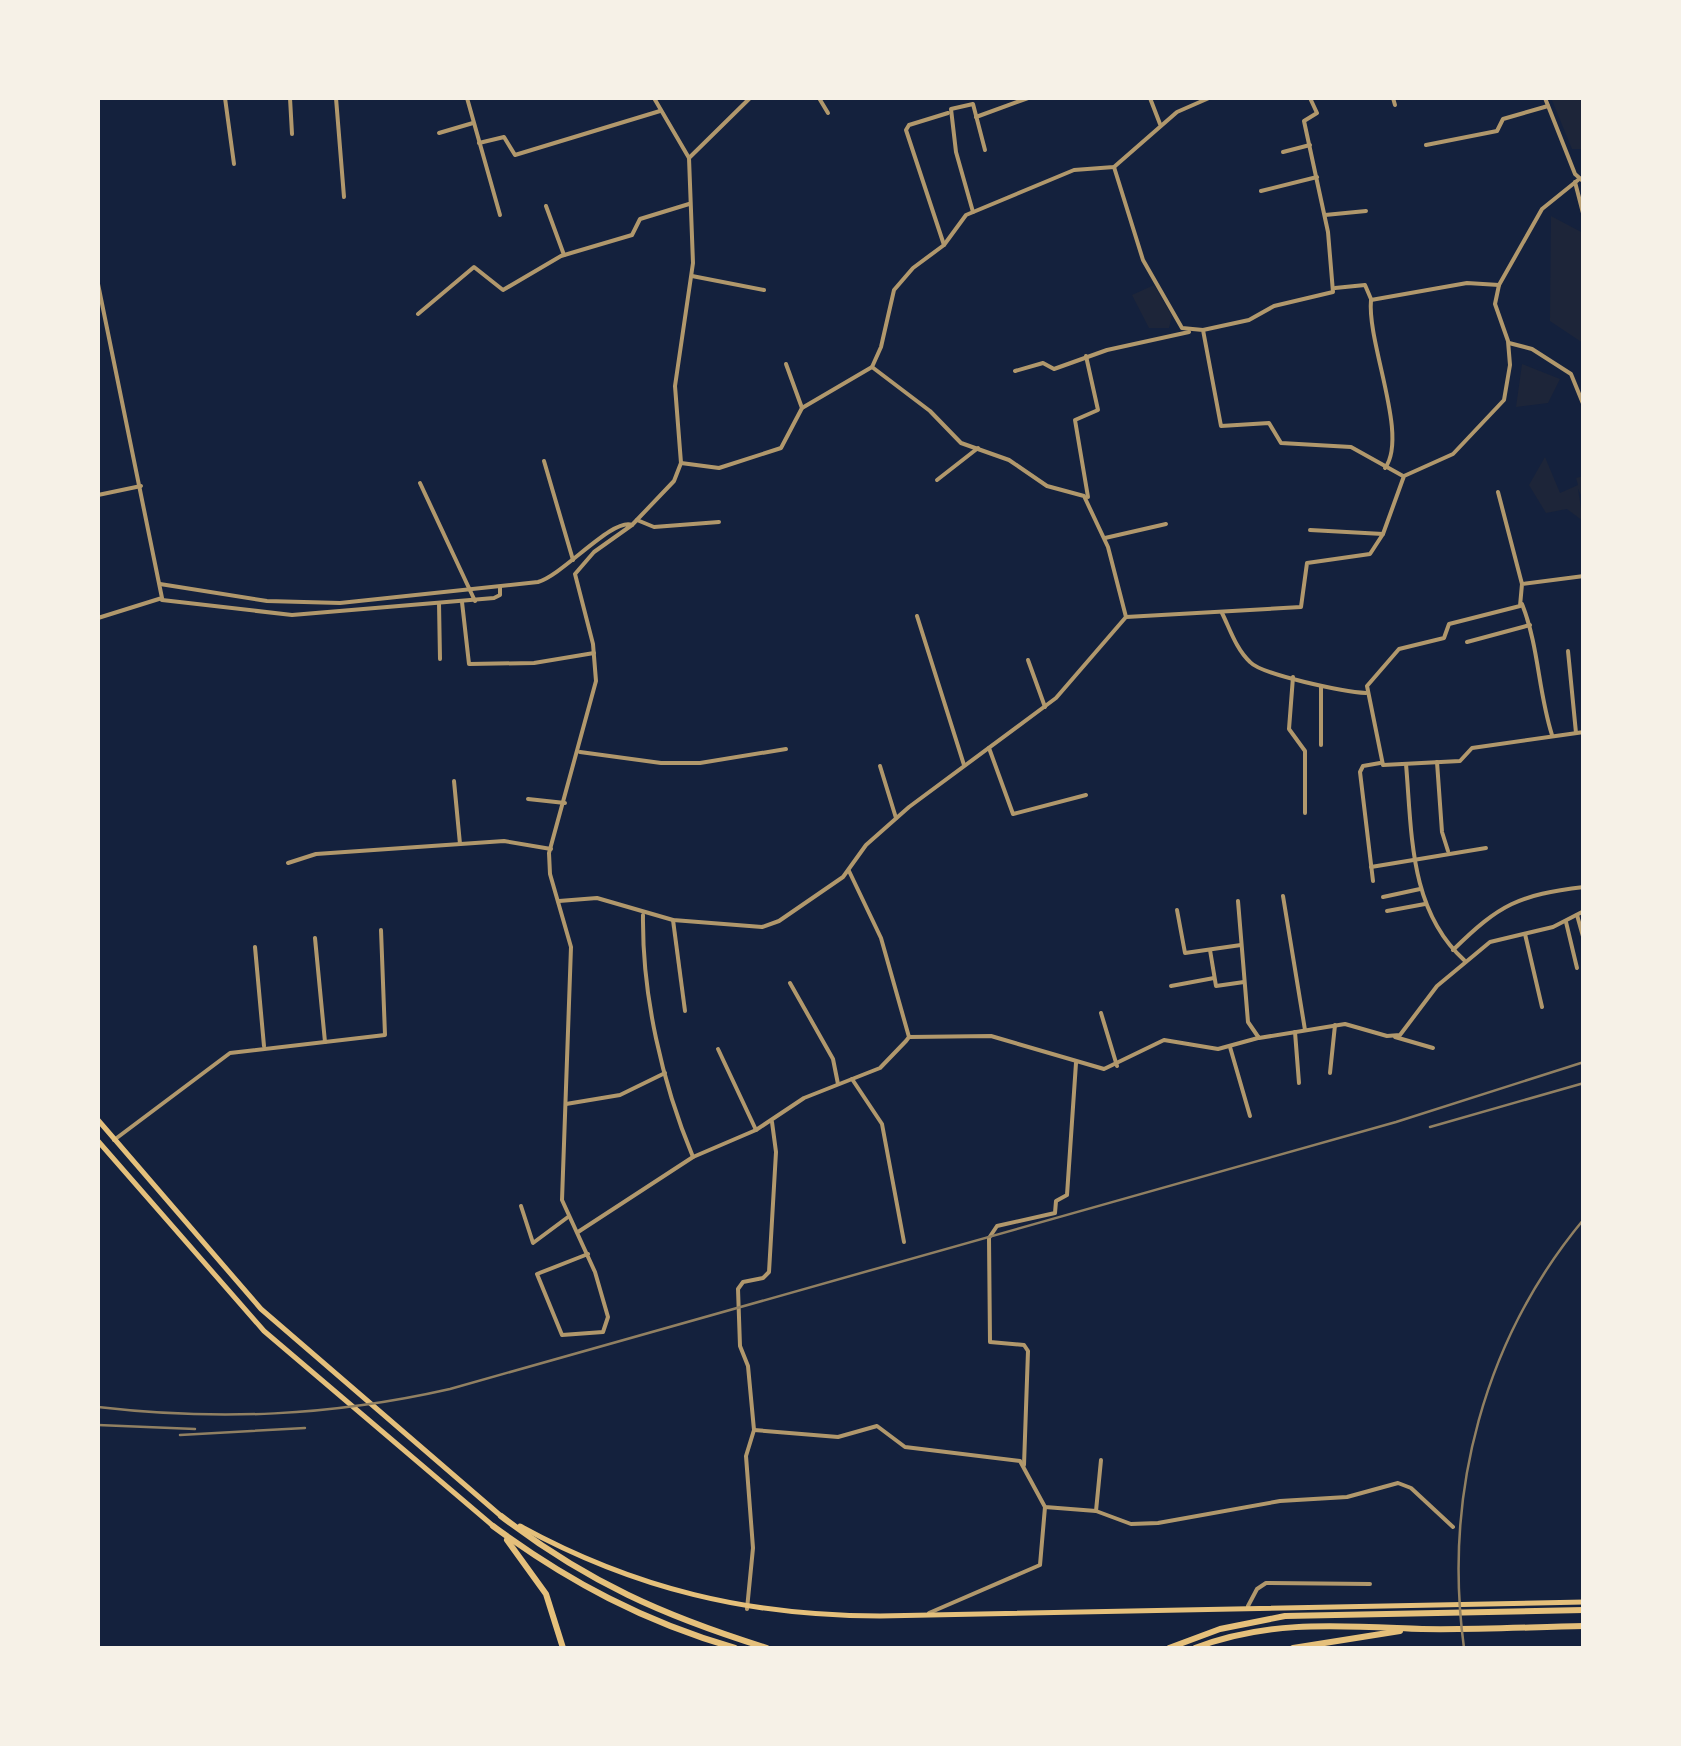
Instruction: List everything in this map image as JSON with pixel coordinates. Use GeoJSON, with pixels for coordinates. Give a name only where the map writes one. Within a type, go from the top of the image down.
{"type":"FeatureCollection","features":[{"type":"Feature","properties":{"kind":"highway"},"geometry":{"type":"LineString","coordinates":[[98,1120],[261,1309],[501,1516],[573,1568],[629,1599],[767,1648]]}},
{"type":"Feature","properties":{"kind":"highway"},"geometry":{"type":"LineString","coordinates":[[98,1142],[238,1304],[494,1526],[600,1597],[661,1625],[734,1648]]}},
{"type":"Feature","properties":{"kind":"highway"},"geometry":{"type":"LineString","coordinates":[[501,1516],[616,1573],[747,1609],[831,1616],[1248,1606],[1584,1606]]}},
{"type":"Feature","properties":{"kind":"highway"},"geometry":{"type":"LineString","coordinates":[[494,1526],[537,1578],[554,1613],[564,1648]]}},
{"type":"Feature","properties":{"kind":"highway"},"geometry":{"type":"LineString","coordinates":[[1169,1648],[1270,1617],[1498,1614],[1584,1606]]}},
{"type":"Feature","properties":{"kind":"highway"},"geometry":{"type":"LineString","coordinates":[[1195,1648],[1253,1631],[1304,1624],[1422,1628],[1584,1626]]}},
{"type":"Feature","properties":{"kind":"highway"},"geometry":{"type":"LineString","coordinates":[[1293,1648],[1422,1628]]}},
{"type":"Feature","properties":{"kind":"street"},"geometry":{"type":"LineString","coordinates":[[224,98],[234,164]]}},
{"type":"Feature","properties":{"kind":"street"},"geometry":{"type":"LineString","coordinates":[[290,98],[292,134]]}},
{"type":"Feature","properties":{"kind":"street"},"geometry":{"type":"LineString","coordinates":[[336,98],[344,197]]}},
{"type":"Feature","properties":{"kind":"street"},"geometry":{"type":"LineString","coordinates":[[467,98],[500,215]]}},
{"type":"Feature","properties":{"kind":"street"},"geometry":{"type":"LineString","coordinates":[[588,1254],[536,1274],[562,1335],[603,1332],[606,1327],[606,1311],[588,1254],[562,1200],[571,947],[550,874],[551,849],[596,681],[594,653],[575,574],[594,552],[635,523],[674,481],[682,463],[674,386],[678,339],[692,276],[688,158],[654,98]]}},
{"type":"Feature","properties":{"kind":"street"},"geometry":{"type":"LineString","coordinates":[[688,158],[750,98]]}},
{"type":"Feature","properties":{"kind":"street"},"geometry":{"type":"LineString","coordinates":[[819,98],[828,113]]}},
{"type":"Feature","properties":{"kind":"street"},"geometry":{"type":"LineString","coordinates":[[976,118],[1028,98]]}},
{"type":"Feature","properties":{"kind":"street"},"geometry":{"type":"LineString","coordinates":[[1150,98],[1160,124]]}},
{"type":"Feature","properties":{"kind":"street"},"geometry":{"type":"LineString","coordinates":[[682,463],[711,469],[776,450],[802,408],[872,367],[881,347],[894,290],[913,268],[944,245],[957,224],[973,212],[1074,170],[1114,167],[1160,124],[1209,98]]}},
{"type":"Feature","properties":{"kind":"street"},"geometry":{"type":"LineString","coordinates":[[1310,98],[1317,114],[1304,121],[1325,215],[1335,288]]}},
{"type":"Feature","properties":{"kind":"street"},"geometry":{"type":"LineString","coordinates":[[1393,98],[1395,105]]}},
{"type":"Feature","properties":{"kind":"street"},"geometry":{"type":"LineString","coordinates":[[1545,98],[1579,181],[1584,218]]}},
{"type":"Feature","properties":{"kind":"street"},"geometry":{"type":"LineString","coordinates":[[944,245],[906,130],[909,125],[971,102],[985,150]]}},
{"type":"Feature","properties":{"kind":"street"},"geometry":{"type":"LineString","coordinates":[[1426,145],[1497,131],[1503,119],[1548,106]]}},
{"type":"Feature","properties":{"kind":"street"},"geometry":{"type":"LineString","coordinates":[[479,143],[504,137],[513,154],[518,155],[660,111]]}},
{"type":"Feature","properties":{"kind":"street"},"geometry":{"type":"LineString","coordinates":[[948,113],[973,212]]}},
{"type":"Feature","properties":{"kind":"street"},"geometry":{"type":"LineString","coordinates":[[439,133],[474,123]]}},
{"type":"Feature","properties":{"kind":"street"},"geometry":{"type":"LineString","coordinates":[[1284,152],[1310,145]]}},
{"type":"Feature","properties":{"kind":"street"},"geometry":{"type":"LineString","coordinates":[[1114,167],[1143,260],[1182,328],[1189,332]]}},
{"type":"Feature","properties":{"kind":"street"},"geometry":{"type":"LineString","coordinates":[[1261,191],[1317,177]]}},
{"type":"Feature","properties":{"kind":"street"},"geometry":{"type":"LineString","coordinates":[[559,902],[597,898],[643,915],[673,920],[770,926],[822,894],[849,871],[861,850],[896,818],[1045,707],[1126,617],[1302,607],[1307,563],[1362,557],[1374,550],[1404,476],[1454,454],[1500,406],[1508,391],[1508,342],[1496,310],[1500,285],[1542,210],[1579,181]]}},
{"type":"Feature","properties":{"kind":"street"},"geometry":{"type":"LineString","coordinates":[[418,314],[474,267],[503,290],[564,256],[632,235],[640,219],[689,204]]}},
{"type":"Feature","properties":{"kind":"street"},"geometry":{"type":"LineString","coordinates":[[546,206],[564,256]]}},
{"type":"Feature","properties":{"kind":"street"},"geometry":{"type":"LineString","coordinates":[[1325,215],[1366,212]]}},
{"type":"Feature","properties":{"kind":"street"},"geometry":{"type":"LineString","coordinates":[[692,276],[764,290]]}},
{"type":"Feature","properties":{"kind":"street"},"geometry":{"type":"LineString","coordinates":[[1371,300],[1467,283],[1500,285]]}},
{"type":"Feature","properties":{"kind":"street"},"geometry":{"type":"LineString","coordinates":[[98,284],[161,593]]}},
{"type":"Feature","properties":{"kind":"street"},"geometry":{"type":"LineString","coordinates":[[1015,371],[1043,363],[1054,369],[1086,356],[1249,320],[1274,306],[1329,294],[1335,288],[1364,285],[1371,300],[1374,340],[1396,446],[1385,468]]}},
{"type":"Feature","properties":{"kind":"street"},"geometry":{"type":"LineString","coordinates":[[1203,330],[1220,426],[1269,424],[1281,442],[1350,446],[1404,476]]}},
{"type":"Feature","properties":{"kind":"street"},"geometry":{"type":"LineString","coordinates":[[1508,342],[1532,348],[1571,374],[1584,406]]}},
{"type":"Feature","properties":{"kind":"street"},"geometry":{"type":"LineString","coordinates":[[1086,356],[1098,410],[1075,420],[1089,501],[1105,538],[1126,617]]}},
{"type":"Feature","properties":{"kind":"street"},"geometry":{"type":"LineString","coordinates":[[786,364],[802,408]]}},
{"type":"Feature","properties":{"kind":"street"},"geometry":{"type":"LineString","coordinates":[[872,367],[930,411],[953,438],[1009,460],[1037,481],[1079,493],[1089,501]]}},
{"type":"Feature","properties":{"kind":"street"},"geometry":{"type":"LineString","coordinates":[[936,480],[978,448]]}},
{"type":"Feature","properties":{"kind":"street"},"geometry":{"type":"LineString","coordinates":[[544,461],[573,560]]}},
{"type":"Feature","properties":{"kind":"street"},"geometry":{"type":"LineString","coordinates":[[420,483],[475,600]]}},
{"type":"Feature","properties":{"kind":"street"},"geometry":{"type":"LineString","coordinates":[[98,495],[140,486]]}},
{"type":"Feature","properties":{"kind":"street"},"geometry":{"type":"LineString","coordinates":[[1498,492],[1522,584]]}},
{"type":"Feature","properties":{"kind":"street"},"geometry":{"type":"LineString","coordinates":[[98,618],[161,593],[308,604],[545,580],[626,522],[654,527],[719,522]]}},
{"type":"Feature","properties":{"kind":"street"},"geometry":{"type":"LineString","coordinates":[[1105,538],[1166,524]]}},
{"type":"Feature","properties":{"kind":"street"},"geometry":{"type":"LineString","coordinates":[[1310,530],[1383,534]]}},
{"type":"Feature","properties":{"kind":"street"},"geometry":{"type":"LineString","coordinates":[[1550,737],[1530,625],[1518,588],[1522,584],[1584,576]]}},
{"type":"Feature","properties":{"kind":"street"},"geometry":{"type":"LineString","coordinates":[[161,593],[292,616],[499,597],[500,585]]}},
{"type":"Feature","properties":{"kind":"street"},"geometry":{"type":"LineString","coordinates":[[462,602],[469,664],[534,664],[594,653]]}},
{"type":"Feature","properties":{"kind":"street"},"geometry":{"type":"LineString","coordinates":[[439,603],[440,659]]}},
{"type":"Feature","properties":{"kind":"street"},"geometry":{"type":"LineString","coordinates":[[1380,763],[1366,692],[1371,679],[1400,648],[1444,638],[1449,624],[1522,604]]}},
{"type":"Feature","properties":{"kind":"street"},"geometry":{"type":"LineString","coordinates":[[1222,613],[1250,664],[1321,686],[1366,692]]}},
{"type":"Feature","properties":{"kind":"street"},"geometry":{"type":"LineString","coordinates":[[917,616],[964,765]]}},
{"type":"Feature","properties":{"kind":"street"},"geometry":{"type":"LineString","coordinates":[[1466,642],[1530,625]]}},
{"type":"Feature","properties":{"kind":"street"},"geometry":{"type":"LineString","coordinates":[[1568,651],[1576,733]]}},
{"type":"Feature","properties":{"kind":"street"},"geometry":{"type":"LineString","coordinates":[[1028,660],[1045,707]]}},
{"type":"Feature","properties":{"kind":"street"},"geometry":{"type":"LineString","coordinates":[[1293,677],[1289,730],[1305,751],[1305,813]]}},
{"type":"Feature","properties":{"kind":"street"},"geometry":{"type":"LineString","coordinates":[[1321,686],[1321,745]]}},
{"type":"Feature","properties":{"kind":"street"},"geometry":{"type":"LineString","coordinates":[[1373,881],[1360,772],[1363,766],[1465,760],[1472,748],[1584,732]]}},
{"type":"Feature","properties":{"kind":"street"},"geometry":{"type":"LineString","coordinates":[[988,748],[1013,814],[1086,795]]}},
{"type":"Feature","properties":{"kind":"street"},"geometry":{"type":"LineString","coordinates":[[580,752],[685,763],[786,749]]}},
{"type":"Feature","properties":{"kind":"street"},"geometry":{"type":"LineString","coordinates":[[1437,762],[1442,832],[1448,853]]}},
{"type":"Feature","properties":{"kind":"street"},"geometry":{"type":"LineString","coordinates":[[1406,764],[1420,889],[1425,904],[1462,958]]}},
{"type":"Feature","properties":{"kind":"street"},"geometry":{"type":"LineString","coordinates":[[880,766],[896,818]]}},
{"type":"Feature","properties":{"kind":"street"},"geometry":{"type":"LineString","coordinates":[[454,781],[460,844]]}},
{"type":"Feature","properties":{"kind":"street"},"geometry":{"type":"LineString","coordinates":[[528,799],[565,803]]}},
{"type":"Feature","properties":{"kind":"street"},"geometry":{"type":"LineString","coordinates":[[288,863],[316,854],[504,841],[551,849]]}},
{"type":"Feature","properties":{"kind":"street"},"geometry":{"type":"LineString","coordinates":[[1372,867],[1486,848]]}},
{"type":"Feature","properties":{"kind":"street"},"geometry":{"type":"LineString","coordinates":[[849,871],[882,938],[907,1032]]}},
{"type":"Feature","properties":{"kind":"street"},"geometry":{"type":"LineString","coordinates":[[1453,950],[1507,903],[1536,892],[1584,887]]}},
{"type":"Feature","properties":{"kind":"street"},"geometry":{"type":"LineString","coordinates":[[1382,897],[1420,889]]}},
{"type":"Feature","properties":{"kind":"street"},"geometry":{"type":"LineString","coordinates":[[1283,896],[1304,1028]]}},
{"type":"Feature","properties":{"kind":"street"},"geometry":{"type":"LineString","coordinates":[[1238,901],[1250,1028],[1256,1036]]}},
{"type":"Feature","properties":{"kind":"street"},"geometry":{"type":"LineString","coordinates":[[1387,911],[1425,904]]}},
{"type":"Feature","properties":{"kind":"street"},"geometry":{"type":"LineString","coordinates":[[1177,910],[1185,952],[1241,944]]}},
{"type":"Feature","properties":{"kind":"street"},"geometry":{"type":"LineString","coordinates":[[1393,1037],[1406,1030],[1422,1004],[1462,958],[1498,938],[1566,922],[1584,910]]}},
{"type":"Feature","properties":{"kind":"street"},"geometry":{"type":"LineString","coordinates":[[643,915],[644,966],[665,1073],[692,1155]]}},
{"type":"Feature","properties":{"kind":"street"},"geometry":{"type":"LineString","coordinates":[[1577,915],[1584,940]]}},
{"type":"Feature","properties":{"kind":"street"},"geometry":{"type":"LineString","coordinates":[[673,920],[685,1011]]}},
{"type":"Feature","properties":{"kind":"street"},"geometry":{"type":"LineString","coordinates":[[1566,922],[1577,968]]}},
{"type":"Feature","properties":{"kind":"street"},"geometry":{"type":"LineString","coordinates":[[114,1140],[230,1053],[264,1046],[381,1037],[388,1031],[380,930]]}},
{"type":"Feature","properties":{"kind":"street"},"geometry":{"type":"LineString","coordinates":[[1524,934],[1542,1007]]}},
{"type":"Feature","properties":{"kind":"street"},"geometry":{"type":"LineString","coordinates":[[315,938],[325,1042]]}},
{"type":"Feature","properties":{"kind":"street"},"geometry":{"type":"LineString","coordinates":[[255,947],[264,1046]]}},
{"type":"Feature","properties":{"kind":"street"},"geometry":{"type":"LineString","coordinates":[[1210,950],[1216,986],[1244,982]]}},
{"type":"Feature","properties":{"kind":"street"},"geometry":{"type":"LineString","coordinates":[[1171,986],[1214,978]]}},
{"type":"Feature","properties":{"kind":"street"},"geometry":{"type":"LineString","coordinates":[[790,983],[836,1068],[838,1080]]}},
{"type":"Feature","properties":{"kind":"street"},"geometry":{"type":"LineString","coordinates":[[1101,1013],[1117,1063]]}},
{"type":"Feature","properties":{"kind":"street"},"geometry":{"type":"LineString","coordinates":[[907,1032],[991,1036],[1104,1069],[1164,1040],[1210,1049],[1230,1047],[1256,1036],[1334,1025],[1356,1025],[1433,1048]]}},
{"type":"Feature","properties":{"kind":"street"},"geometry":{"type":"LineString","coordinates":[[1330,1073],[1334,1025]]}},
{"type":"Feature","properties":{"kind":"street"},"geometry":{"type":"LineString","coordinates":[[577,1230],[692,1155],[754,1126],[772,1122],[796,1102],[838,1080],[880,1068],[907,1032]]}},
{"type":"Feature","properties":{"kind":"street"},"geometry":{"type":"LineString","coordinates":[[1295,1032],[1298,1083]]}},
{"type":"Feature","properties":{"kind":"street"},"geometry":{"type":"LineString","coordinates":[[1230,1047],[1250,1116]]}},
{"type":"Feature","properties":{"kind":"street"},"geometry":{"type":"LineString","coordinates":[[718,1049],[754,1126]]}},
{"type":"Feature","properties":{"kind":"street"},"geometry":{"type":"LineString","coordinates":[[1076,1063],[1068,1194],[1056,1200],[1055,1213],[997,1226],[990,1238],[990,1342],[1024,1345],[1028,1351],[1024,1466],[1035,1496],[1045,1507],[1096,1511],[1131,1524],[1158,1523],[1280,1501],[1346,1497],[1398,1483],[1411,1488],[1453,1528]]}},
{"type":"Feature","properties":{"kind":"street"},"geometry":{"type":"LineString","coordinates":[[566,1104],[620,1095],[665,1073]]}},
{"type":"Feature","properties":{"kind":"street"},"geometry":{"type":"LineString","coordinates":[[852,1079],[882,1124],[904,1242]]}},
{"type":"Feature","properties":{"kind":"street"},"geometry":{"type":"LineString","coordinates":[[747,1609],[753,1548],[746,1456],[754,1430],[748,1366],[740,1346],[738,1289],[742,1282],[764,1278],[769,1272],[776,1152],[772,1122]]}},
{"type":"Feature","properties":{"kind":"street"},"geometry":{"type":"LineString","coordinates":[[521,1206],[532,1243],[570,1220]]}},
{"type":"Feature","properties":{"kind":"street"},"geometry":{"type":"LineString","coordinates":[[754,1430],[838,1437],[877,1426],[905,1447],[1014,1460],[1024,1466]]}},
{"type":"Feature","properties":{"kind":"street"},"geometry":{"type":"LineString","coordinates":[[1096,1511],[1101,1460]]}},
{"type":"Feature","properties":{"kind":"street"},"geometry":{"type":"LineString","coordinates":[[929,1614],[1040,1564],[1045,1507]]}},
{"type":"Feature","properties":{"kind":"street"},"geometry":{"type":"LineString","coordinates":[[1248,1606],[1256,1589],[1266,1583],[1370,1584]]}},
{"type":"Feature","properties":{"kind":"shaded area"},"geometry":{"type":"Polygon","coordinates":[[[1551,98],[1583,98],[1583,149],[1572,149],[1551,98]]]}},
{"type":"Feature","properties":{"kind":"shaded area"},"geometry":{"type":"Polygon","coordinates":[[[1551,216],[1583,233],[1583,343],[1550,321],[1551,216]]]}},
{"type":"Feature","properties":{"kind":"shaded area"},"geometry":{"type":"Polygon","coordinates":[[[1154,285],[1172,316],[1169,328],[1149,328],[1132,295],[1154,285]]]}},
{"type":"Feature","properties":{"kind":"shaded area"},"geometry":{"type":"Polygon","coordinates":[[[1522,364],[1560,379],[1548,403],[1516,407],[1522,364]]]}},
{"type":"Feature","properties":{"kind":"shaded area"},"geometry":{"type":"Polygon","coordinates":[[[1545,457],[1560,493],[1578,485],[1576,478],[1583,476],[1583,499],[1578,489],[1583,521],[1567,509],[1546,513],[1529,485],[1545,457]]]}},
{"type":"Feature","properties":{"kind":"railway"},"geometry":{"type":"LineString","coordinates":[[98,1407],[187,1414],[274,1413],[362,1405],[450,1389],[1396,1122],[1584,1062]]}},
{"type":"Feature","properties":{"kind":"railway"},"geometry":{"type":"LineString","coordinates":[[1430,1127],[1584,1083]]}},
{"type":"Feature","properties":{"kind":"railway"},"geometry":{"type":"LineString","coordinates":[[1464,1648],[1460,1533],[1466,1476],[1479,1421],[1520,1315],[1549,1266],[1584,1219]]}},
{"type":"Feature","properties":{"kind":"railway"},"geometry":{"type":"LineString","coordinates":[[98,1425],[195,1429]]}},
{"type":"Feature","properties":{"kind":"railway"},"geometry":{"type":"LineString","coordinates":[[180,1435],[305,1428]]}}]}
